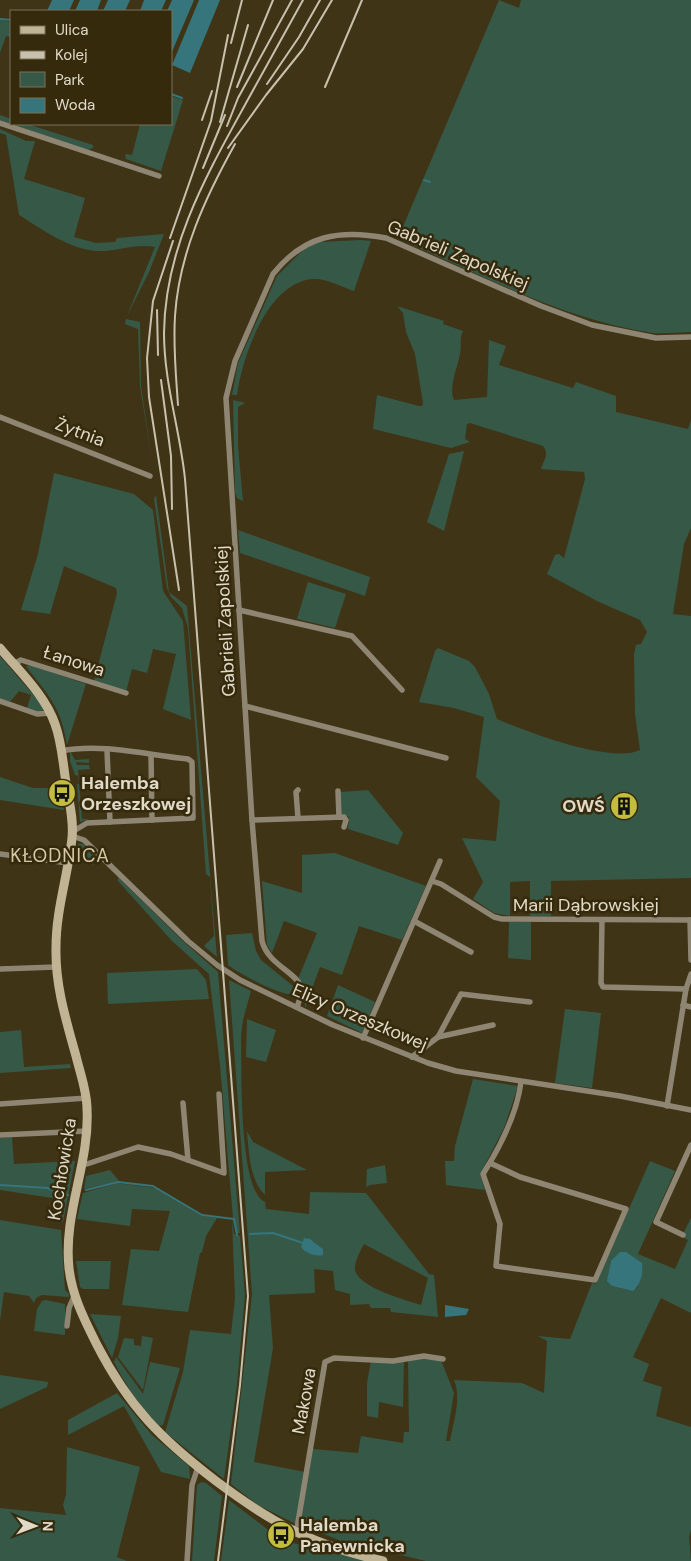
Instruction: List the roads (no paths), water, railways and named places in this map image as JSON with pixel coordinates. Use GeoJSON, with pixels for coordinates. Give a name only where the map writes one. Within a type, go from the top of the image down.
{"type":"FeatureCollection","features":[{"type":"Feature","properties":{"kind":"street"},"geometry":{"type":"LineString","coordinates":[[0,123],[159,176]]}},
{"type":"Feature","properties":{"kind":"street","name":"Gabrieli Zapolskiej"},"geometry":{"type":"LineString","coordinates":[[297,1007],[301,995],[299,984],[268,956],[262,941],[252,820],[226,398],[235,361],[265,290],[281,264],[304,246],[317,239],[361,233],[386,238],[540,306],[592,325],[656,338],[691,337]]}},
{"type":"Feature","properties":{"kind":"street","name":"Żytnia"},"geometry":{"type":"LineString","coordinates":[[0,417],[150,476]]}},
{"type":"Feature","properties":{"kind":"street"},"geometry":{"type":"LineString","coordinates":[[239,610],[352,636],[402,690]]}},
{"type":"Feature","properties":{"kind":"street","name":"Kochłowicka"},"geometry":{"type":"LineString","coordinates":[[0,648],[51,713],[61,751],[72,834],[57,926],[56,967],[63,1007],[86,1098],[87,1131],[68,1238],[70,1271],[75,1294],[98,1347],[130,1400],[162,1437],[198,1468],[243,1502],[296,1534],[337,1550],[383,1561]]}},
{"type":"Feature","properties":{"kind":"street","name":"Łanowa"},"geometry":{"type":"LineString","coordinates":[[14,664],[21,660],[126,693]]}},
{"type":"Feature","properties":{"kind":"street"},"geometry":{"type":"LineString","coordinates":[[0,701],[37,714],[51,713]]}},
{"type":"Feature","properties":{"kind":"street","name":"Gabrieli Zapolskiej"},"geometry":{"type":"LineString","coordinates":[[245,706],[446,758]]}},
{"type":"Feature","properties":{"kind":"street"},"geometry":{"type":"LineString","coordinates":[[61,751],[76,748],[107,750],[191,760],[194,815],[190,819],[87,823],[72,834]]}},
{"type":"Feature","properties":{"kind":"street"},"geometry":{"type":"LineString","coordinates":[[107,750],[110,822]]}},
{"type":"Feature","properties":{"kind":"street"},"geometry":{"type":"LineString","coordinates":[[150,755],[152,820]]}},
{"type":"Feature","properties":{"kind":"street"},"geometry":{"type":"LineString","coordinates":[[298,790],[296,792],[298,818]]}},
{"type":"Feature","properties":{"kind":"street"},"geometry":{"type":"LineString","coordinates":[[338,792],[339,817]]}},
{"type":"Feature","properties":{"kind":"street"},"geometry":{"type":"LineString","coordinates":[[252,820],[339,817],[346,818],[344,828]]}},
{"type":"Feature","properties":{"kind":"street","name":"Elizy Orzeszkowej"},"geometry":{"type":"LineString","coordinates":[[72,834],[84,840],[202,952],[240,980],[363,1038],[412,1057],[456,1071],[620,1096],[691,1110]]}},
{"type":"Feature","properties":{"kind":"street"},"geometry":{"type":"LineString","coordinates":[[0,854],[68,863]]}},
{"type":"Feature","properties":{"kind":"street"},"geometry":{"type":"LineString","coordinates":[[363,1038],[440,861]]}},
{"type":"Feature","properties":{"kind":"street","name":"Marii Dąbrowskiej"},"geometry":{"type":"LineString","coordinates":[[432,881],[441,884],[494,917],[502,919],[691,920]]}},
{"type":"Feature","properties":{"kind":"street"},"geometry":{"type":"LineString","coordinates":[[602,920],[601,982],[603,987],[686,989]]}},
{"type":"Feature","properties":{"kind":"street"},"geometry":{"type":"LineString","coordinates":[[691,920],[691,960]]}},
{"type":"Feature","properties":{"kind":"street"},"geometry":{"type":"LineString","coordinates":[[414,921],[471,952]]}},
{"type":"Feature","properties":{"kind":"street"},"geometry":{"type":"LineString","coordinates":[[0,970],[56,967]]}},
{"type":"Feature","properties":{"kind":"street"},"geometry":{"type":"LineString","coordinates":[[667,1106],[683,1005],[691,974]]}},
{"type":"Feature","properties":{"kind":"street"},"geometry":{"type":"LineString","coordinates":[[412,1057],[438,1037],[461,994],[530,1002]]}},
{"type":"Feature","properties":{"kind":"street"},"geometry":{"type":"LineString","coordinates":[[683,1005],[691,1007]]}},
{"type":"Feature","properties":{"kind":"street"},"geometry":{"type":"LineString","coordinates":[[438,1037],[493,1025]]}},
{"type":"Feature","properties":{"kind":"street"},"geometry":{"type":"LineString","coordinates":[[490,1163],[520,1177],[626,1209],[595,1280],[496,1266],[500,1224],[483,1174],[490,1163],[516,1104],[521,1082]]}},
{"type":"Feature","properties":{"kind":"street"},"geometry":{"type":"LineString","coordinates":[[82,1163],[87,1164],[138,1147],[188,1160],[224,1173],[219,1094]]}},
{"type":"Feature","properties":{"kind":"street"},"geometry":{"type":"LineString","coordinates":[[0,1104],[86,1098]]}},
{"type":"Feature","properties":{"kind":"street"},"geometry":{"type":"LineString","coordinates":[[183,1103],[188,1160]]}},
{"type":"Feature","properties":{"kind":"street"},"geometry":{"type":"LineString","coordinates":[[0,1136],[87,1131]]}},
{"type":"Feature","properties":{"kind":"street"},"geometry":{"type":"LineString","coordinates":[[683,1235],[656,1222],[691,1145]]}},
{"type":"Feature","properties":{"kind":"street"},"geometry":{"type":"LineString","coordinates":[[67,1326],[68,1308],[75,1294]]}},
{"type":"Feature","properties":{"kind":"street","name":"Makowa"},"geometry":{"type":"LineString","coordinates":[[296,1534],[325,1362],[334,1358],[392,1361],[424,1356],[443,1360]]}},
{"type":"Feature","properties":{"kind":"street"},"geometry":{"type":"LineString","coordinates":[[187,1561],[192,1485],[198,1468]]}},
{"type":"Feature","properties":{"kind":"water"},"geometry":{"type":"Polygon","coordinates":[[[52,0],[74,0],[69,10],[47,10],[52,0]]]}},
{"type":"Feature","properties":{"kind":"water"},"geometry":{"type":"Polygon","coordinates":[[[80,0],[101,0],[97,10],[75,10],[80,0]]]}},
{"type":"Feature","properties":{"kind":"water"},"geometry":{"type":"Polygon","coordinates":[[[108,0],[130,0],[125,10],[103,10],[108,0]]]}},
{"type":"Feature","properties":{"kind":"water"},"geometry":{"type":"Polygon","coordinates":[[[144,0],[166,0],[161,10],[140,10],[144,0]]]}},
{"type":"Feature","properties":{"kind":"water"},"geometry":{"type":"Polygon","coordinates":[[[172,0],[194,0],[172,52],[172,10],[167,10],[172,0]]]}},
{"type":"Feature","properties":{"kind":"water"},"geometry":{"type":"Polygon","coordinates":[[[199,0],[220,0],[190,73],[172,65],[199,0]]]}},
{"type":"Feature","properties":{"kind":"water"},"geometry":{"type":"Polygon","coordinates":[[[304,1238],[310,1239],[323,1249],[323,1255],[314,1255],[303,1249],[301,1247],[304,1238]]]}},
{"type":"Feature","properties":{"kind":"water"},"geometry":{"type":"Polygon","coordinates":[[[620,1252],[626,1252],[642,1263],[641,1278],[638,1286],[633,1291],[612,1286],[607,1281],[611,1261],[620,1252]]]}},
{"type":"Feature","properties":{"kind":"water"},"geometry":{"type":"Polygon","coordinates":[[[445,1305],[469,1309],[466,1315],[445,1317],[445,1305]]]}},
{"type":"Feature","properties":{"kind":"waterway"},"geometry":{"type":"LineString","coordinates":[[0,19],[10,20]]}},
{"type":"Feature","properties":{"kind":"waterway"},"geometry":{"type":"LineString","coordinates":[[172,94],[182,98]]}},
{"type":"Feature","properties":{"kind":"waterway"},"geometry":{"type":"LineString","coordinates":[[424,180],[430,182]]}},
{"type":"Feature","properties":{"kind":"waterway"},"geometry":{"type":"LineString","coordinates":[[86,1190],[118,1182],[153,1186],[202,1215],[234,1219],[237,1235]]}},
{"type":"Feature","properties":{"kind":"waterway"},"geometry":{"type":"LineString","coordinates":[[0,1185],[47,1188],[68,1195]]}},
{"type":"Feature","properties":{"kind":"waterway"},"geometry":{"type":"LineString","coordinates":[[250,1234],[273,1233],[303,1243]]}},
{"type":"Feature","properties":{"kind":"railway"},"geometry":{"type":"LineString","coordinates":[[231,43],[242,0]]}},
{"type":"Feature","properties":{"kind":"railway"},"geometry":{"type":"LineString","coordinates":[[237,87],[273,0]]}},
{"type":"Feature","properties":{"kind":"railway"},"geometry":{"type":"LineString","coordinates":[[227,126],[238,98],[292,0]]}},
{"type":"Feature","properties":{"kind":"railway"},"geometry":{"type":"LineString","coordinates":[[218,1561],[240,1385],[248,1296],[185,479],[169,388],[164,333],[166,301],[172,271],[190,213],[216,158],[303,0]]}},
{"type":"Feature","properties":{"kind":"railway"},"geometry":{"type":"LineString","coordinates":[[267,84],[299,37],[320,0]]}},
{"type":"Feature","properties":{"kind":"railway"},"geometry":{"type":"LineString","coordinates":[[228,148],[266,95],[303,49],[332,0]]}},
{"type":"Feature","properties":{"kind":"railway"},"geometry":{"type":"LineString","coordinates":[[325,87],[362,0]]}},
{"type":"Feature","properties":{"kind":"railway"},"geometry":{"type":"LineString","coordinates":[[220,122],[248,25]]}},
{"type":"Feature","properties":{"kind":"railway"},"geometry":{"type":"LineString","coordinates":[[170,238],[211,121],[228,35]]}},
{"type":"Feature","properties":{"kind":"railway"},"geometry":{"type":"LineString","coordinates":[[202,120],[212,91]]}},
{"type":"Feature","properties":{"kind":"railway"},"geometry":{"type":"LineString","coordinates":[[203,168],[225,115]]}},
{"type":"Feature","properties":{"kind":"railway"},"geometry":{"type":"LineString","coordinates":[[178,405],[174,327],[177,293],[195,227],[235,144]]}},
{"type":"Feature","properties":{"kind":"railway"},"geometry":{"type":"LineString","coordinates":[[173,241],[153,301],[147,358],[149,397],[179,590]]}},
{"type":"Feature","properties":{"kind":"railway"},"geometry":{"type":"LineString","coordinates":[[157,310],[158,355]]}},
{"type":"Feature","properties":{"kind":"railway"},"geometry":{"type":"LineString","coordinates":[[161,380],[171,456],[172,509]]}},
{"type":"Feature","properties":{"kind":"place","name":"Halemba Orzeszkowej"},"geometry":{"type":"Point","coordinates":[62,793]}},
{"type":"Feature","properties":{"kind":"place","name":"OWŚ"},"geometry":{"type":"Point","coordinates":[624,806]}},
{"type":"Feature","properties":{"kind":"place","name":"Halemba Panewnicka"},"geometry":{"type":"Point","coordinates":[281,1535]}},
{"type":"Feature","properties":{"kind":"district","name":"KŁODNICA"},"geometry":{"type":"Point","coordinates":[60,855]}}]}
